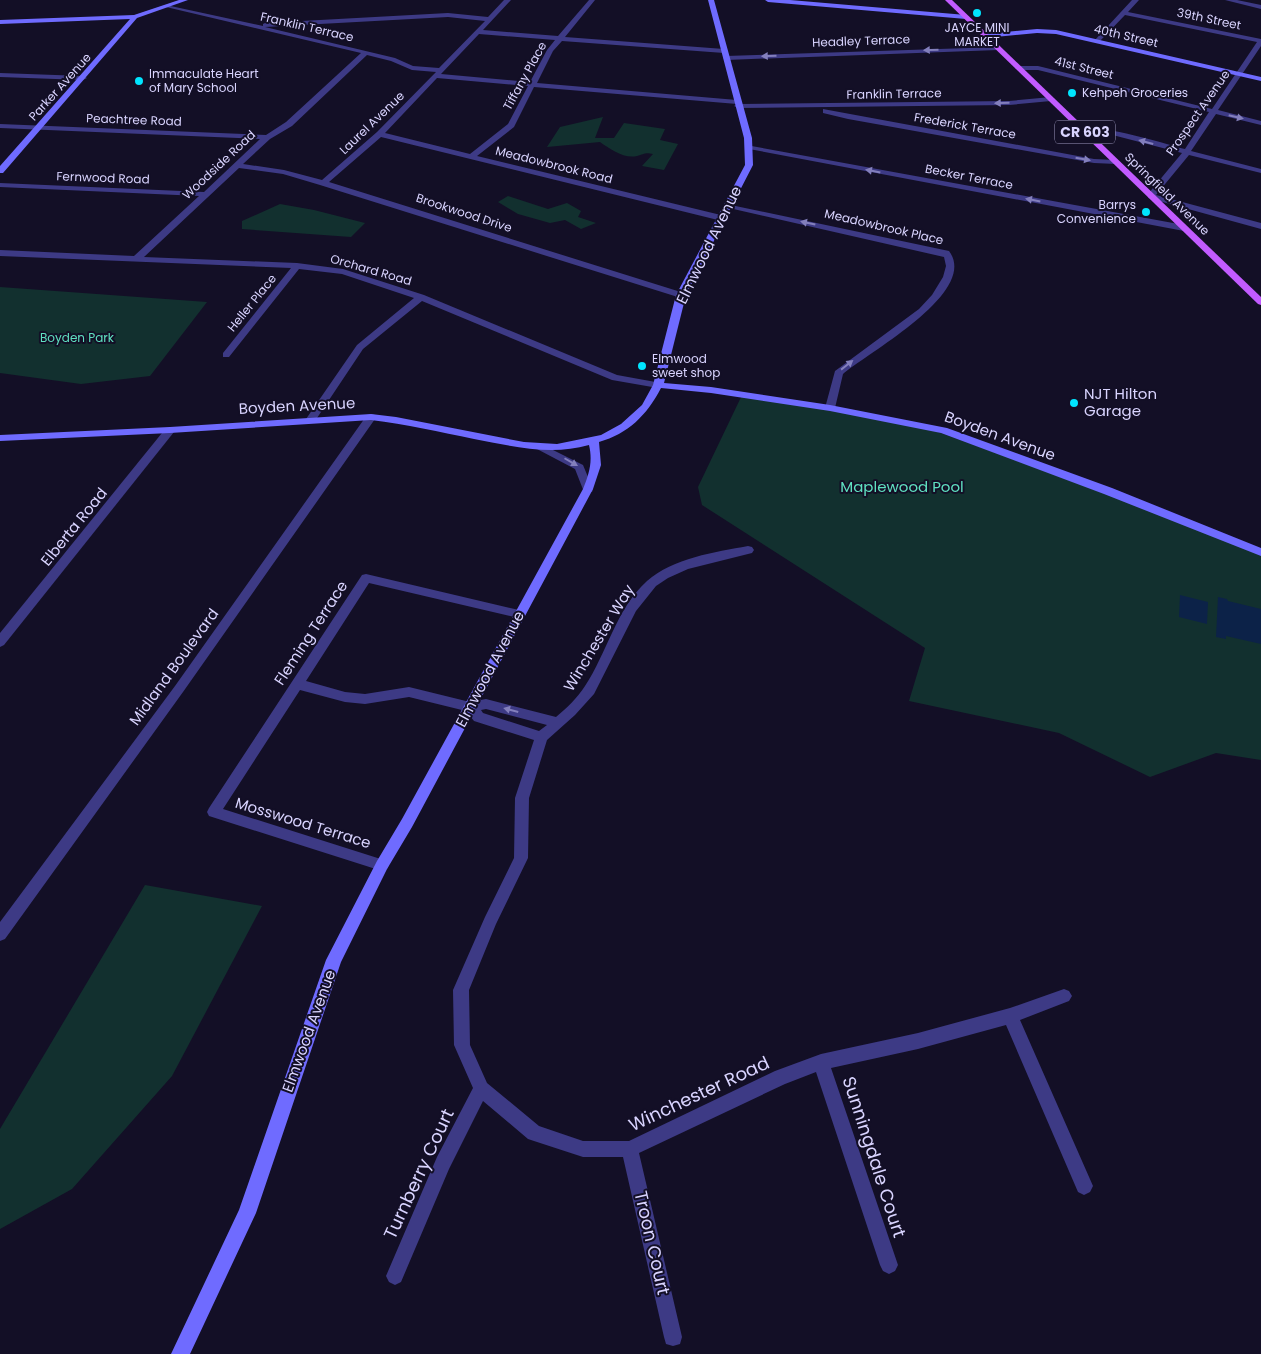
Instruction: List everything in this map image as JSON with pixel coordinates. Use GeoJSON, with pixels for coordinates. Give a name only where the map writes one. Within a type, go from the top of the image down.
{"type":"FeatureCollection","features":[{"type":"Feature","properties":{"kind":"main road","name":"Springfield Avenue"},"geometry":{"type":"LineString","coordinates":[[948,0],[1261,302]]}},
{"type":"Feature","properties":{"kind":"street"},"geometry":{"type":"LineString","coordinates":[[1,22],[135,17],[185,0]]}},
{"type":"Feature","properties":{"kind":"street","name":"Laurel Avenue"},"geometry":{"type":"LineString","coordinates":[[324,183],[380,134],[508,0]]}},
{"type":"Feature","properties":{"kind":"street","name":"Tiffany Place"},"geometry":{"type":"LineString","coordinates":[[472,156],[511,125],[550,50],[592,0]]}},
{"type":"Feature","properties":{"kind":"street","name":"Elmwood Avenue"},"geometry":{"type":"LineString","coordinates":[[180,1354],[247,1213],[334,960],[382,865],[588,489],[597,465],[593,441],[625,426],[640,413],[658,385],[681,295],[749,165],[749,148],[712,0]]}},
{"type":"Feature","properties":{"kind":"street"},"geometry":{"type":"LineString","coordinates":[[768,0],[966,17]]}},
{"type":"Feature","properties":{"kind":"street"},"geometry":{"type":"LineString","coordinates":[[1097,41],[1136,0]]}},
{"type":"Feature","properties":{"kind":"street"},"geometry":{"type":"LineString","coordinates":[[1228,0],[1261,7]]}},
{"type":"Feature","properties":{"kind":"street","name":"Franklin Terrace"},"geometry":{"type":"LineString","coordinates":[[168,6],[366,52],[393,59],[412,68],[437,73],[532,84],[738,104],[812,107],[1009,103],[1051,99]]}},
{"type":"Feature","properties":{"kind":"street","name":"39th Street"},"geometry":{"type":"LineString","coordinates":[[1124,13],[1261,41]]}},
{"type":"Feature","properties":{"kind":"street"},"geometry":{"type":"LineString","coordinates":[[258,27],[270,24],[448,14],[489,19]]}},
{"type":"Feature","properties":{"kind":"street","name":"Parker Avenue"},"geometry":{"type":"LineString","coordinates":[[0,171],[135,17]]}},
{"type":"Feature","properties":{"kind":"street","name":"40th Street"},"geometry":{"type":"LineString","coordinates":[[985,36],[1048,31],[1261,79]]}},
{"type":"Feature","properties":{"kind":"street","name":"Headley Terrace"},"geometry":{"type":"LineString","coordinates":[[477,32],[725,54],[998,48]]}},
{"type":"Feature","properties":{"kind":"street","name":"Prospect Avenue"},"geometry":{"type":"LineString","coordinates":[[1151,196],[1186,153],[1261,41]]}},
{"type":"Feature","properties":{"kind":"street","name":"Woodside Road"},"geometry":{"type":"LineString","coordinates":[[136,259],[267,137],[289,124],[366,52]]}},
{"type":"Feature","properties":{"kind":"street","name":"41st Street"},"geometry":{"type":"LineString","coordinates":[[1018,68],[1038,68],[1261,124]]}},
{"type":"Feature","properties":{"kind":"street"},"geometry":{"type":"LineString","coordinates":[[0,75],[83,78]]}},
{"type":"Feature","properties":{"kind":"street","name":"Frederick Terrace"},"geometry":{"type":"LineString","coordinates":[[812,107],[848,117],[1094,160],[1116,162]]}},
{"type":"Feature","properties":{"kind":"street","name":"Peachtree Road"},"geometry":{"type":"LineString","coordinates":[[0,126],[267,137]]}},
{"type":"Feature","properties":{"kind":"street"},"geometry":{"type":"LineString","coordinates":[[1083,130],[1101,130],[1261,171]]}},
{"type":"Feature","properties":{"kind":"street","name":"Meadowbrook Road"},"geometry":{"type":"LineString","coordinates":[[380,134],[722,218]]}},
{"type":"Feature","properties":{"kind":"street","name":"Becker Terrace"},"geometry":{"type":"LineString","coordinates":[[749,148],[1184,228]]}},
{"type":"Feature","properties":{"kind":"street","name":"Brookwood Drive"},"geometry":{"type":"LineString","coordinates":[[237,165],[284,172],[324,183],[409,208],[681,295]]}},
{"type":"Feature","properties":{"kind":"street","name":"Fernwood Road"},"geometry":{"type":"LineString","coordinates":[[0,186],[204,194]]}},
{"type":"Feature","properties":{"kind":"street"},"geometry":{"type":"LineString","coordinates":[[1151,196],[1261,226]]}},
{"type":"Feature","properties":{"kind":"street","name":"Meadowbrook Place"},"geometry":{"type":"LineString","coordinates":[[729,206],[946,253],[950,257],[952,264],[949,273],[934,299],[918,316],[838,373],[830,408]]}},
{"type":"Feature","properties":{"kind":"street","name":"Orchard Road"},"geometry":{"type":"LineString","coordinates":[[0,253],[297,266],[342,272],[420,297],[615,378],[658,385]]}},
{"type":"Feature","properties":{"kind":"street","name":"Heller Place"},"geometry":{"type":"LineString","coordinates":[[226,355],[297,266]]}},
{"type":"Feature","properties":{"kind":"street"},"geometry":{"type":"LineString","coordinates":[[311,420],[360,347],[420,297]]}},
{"type":"Feature","properties":{"kind":"street","name":"Boyden Avenue"},"geometry":{"type":"LineString","coordinates":[[658,385],[702,388],[830,408],[943,430],[1108,490],[1261,552]]}},
{"type":"Feature","properties":{"kind":"street","name":"Boyden Avenue"},"geometry":{"type":"LineString","coordinates":[[0,438],[170,430],[371,417],[396,420],[541,448],[593,441]]}},
{"type":"Feature","properties":{"kind":"street","name":"Midland Boulevard"},"geometry":{"type":"LineString","coordinates":[[0,934],[179,689],[371,417]]}},
{"type":"Feature","properties":{"kind":"street","name":"Elberta Road"},"geometry":{"type":"LineString","coordinates":[[0,642],[170,430]]}},
{"type":"Feature","properties":{"kind":"street"},"geometry":{"type":"LineString","coordinates":[[541,448],[579,468],[588,489]]}},
{"type":"Feature","properties":{"kind":"street","name":"Winchester Way"},"geometry":{"type":"LineString","coordinates":[[541,736],[575,708],[594,684],[630,612],[647,589],[663,575],[725,554],[748,550]]}},
{"type":"Feature","properties":{"kind":"street","name":"Fleming Terrace"},"geometry":{"type":"LineString","coordinates":[[214,812],[366,578],[519,614]]}},
{"type":"Feature","properties":{"kind":"street"},"geometry":{"type":"LineString","coordinates":[[297,684],[345,697],[365,699],[409,692],[470,707],[486,704],[558,723]]}},
{"type":"Feature","properties":{"kind":"street"},"geometry":{"type":"LineString","coordinates":[[470,707],[479,717],[541,736]]}},
{"type":"Feature","properties":{"kind":"street","name":"Winchester Road"},"geometry":{"type":"LineString","coordinates":[[541,736],[522,798],[521,858],[490,922],[461,990],[462,1045],[481,1089],[534,1133],[583,1149],[630,1149],[781,1077],[821,1062],[918,1041],[1010,1016],[1064,996]]}},
{"type":"Feature","properties":{"kind":"street","name":"Mosswood Terrace"},"geometry":{"type":"LineString","coordinates":[[214,812],[382,865]]}},
{"type":"Feature","properties":{"kind":"street"},"geometry":{"type":"LineString","coordinates":[[1010,1016],[1084,1186]]}},
{"type":"Feature","properties":{"kind":"street","name":"Sunningdale Court"},"geometry":{"type":"LineString","coordinates":[[821,1062],[889,1266]]}},
{"type":"Feature","properties":{"kind":"street","name":"Turnberry Court"},"geometry":{"type":"LineString","coordinates":[[395,1276],[443,1162],[481,1089]]}},
{"type":"Feature","properties":{"kind":"street","name":"Troon Court"},"geometry":{"type":"LineString","coordinates":[[630,1149],[674,1337]]}},
{"type":"Feature","properties":{"kind":"green space"},"geometry":{"type":"Polygon","coordinates":[[[603,117],[595,138],[614,138],[624,123],[665,129],[660,140],[678,144],[664,170],[642,166],[653,154],[646,153],[632,157],[627,156],[617,153],[600,142],[547,147],[560,127],[603,117]]]}},
{"type":"Feature","properties":{"kind":"green space"},"geometry":{"type":"Polygon","coordinates":[[[508,196],[548,209],[567,203],[581,211],[578,217],[596,223],[581,229],[565,220],[550,223],[518,214],[498,202],[508,196]]]}},
{"type":"Feature","properties":{"kind":"green space"},"geometry":{"type":"Polygon","coordinates":[[[280,204],[314,210],[365,223],[351,237],[242,229],[242,221],[280,204]]]}},
{"type":"Feature","properties":{"kind":"green space","name":"Boyden Park"},"geometry":{"type":"Polygon","coordinates":[[[0,287],[207,302],[150,376],[81,384],[0,373],[0,287]]]}},
{"type":"Feature","properties":{"kind":"green space","name":"Maplewood Pool"},"geometry":{"type":"Polygon","coordinates":[[[743,393],[913,423],[1115,496],[1261,554],[1261,760],[1216,753],[1150,777],[1059,733],[909,701],[925,648],[702,505],[698,487],[743,393]]]}},
{"type":"Feature","properties":{"kind":"green space"},"geometry":{"type":"Polygon","coordinates":[[[145,885],[262,906],[172,1076],[72,1189],[0,1229],[0,1129],[145,885]]]}},
{"type":"Feature","properties":{"kind":"water"},"geometry":{"type":"Polygon","coordinates":[[[1180,595],[1208,602],[1207,624],[1179,617],[1180,595]]]}},
{"type":"Feature","properties":{"kind":"water"},"geometry":{"type":"Polygon","coordinates":[[[1218,597],[1261,609],[1261,644],[1226,636],[1226,639],[1216,637],[1218,597]]]}},
{"type":"Feature","properties":{"kind":"place","name":"JAYCE MINI MARKET"},"geometry":{"type":"Point","coordinates":[977,13]}},
{"type":"Feature","properties":{"kind":"place","name":"Immaculate Heart of Mary School"},"geometry":{"type":"Point","coordinates":[139,81]}},
{"type":"Feature","properties":{"kind":"place","name":"Kehpeh Groceries"},"geometry":{"type":"Point","coordinates":[1072,93]}},
{"type":"Feature","properties":{"kind":"place","name":"Barrys Convenience"},"geometry":{"type":"Point","coordinates":[1146,212]}},
{"type":"Feature","properties":{"kind":"place","name":"Elmwood sweet shop"},"geometry":{"type":"Point","coordinates":[642,366]}},
{"type":"Feature","properties":{"kind":"place","name":"NJT Hilton Garage"},"geometry":{"type":"Point","coordinates":[1074,403]}}]}
